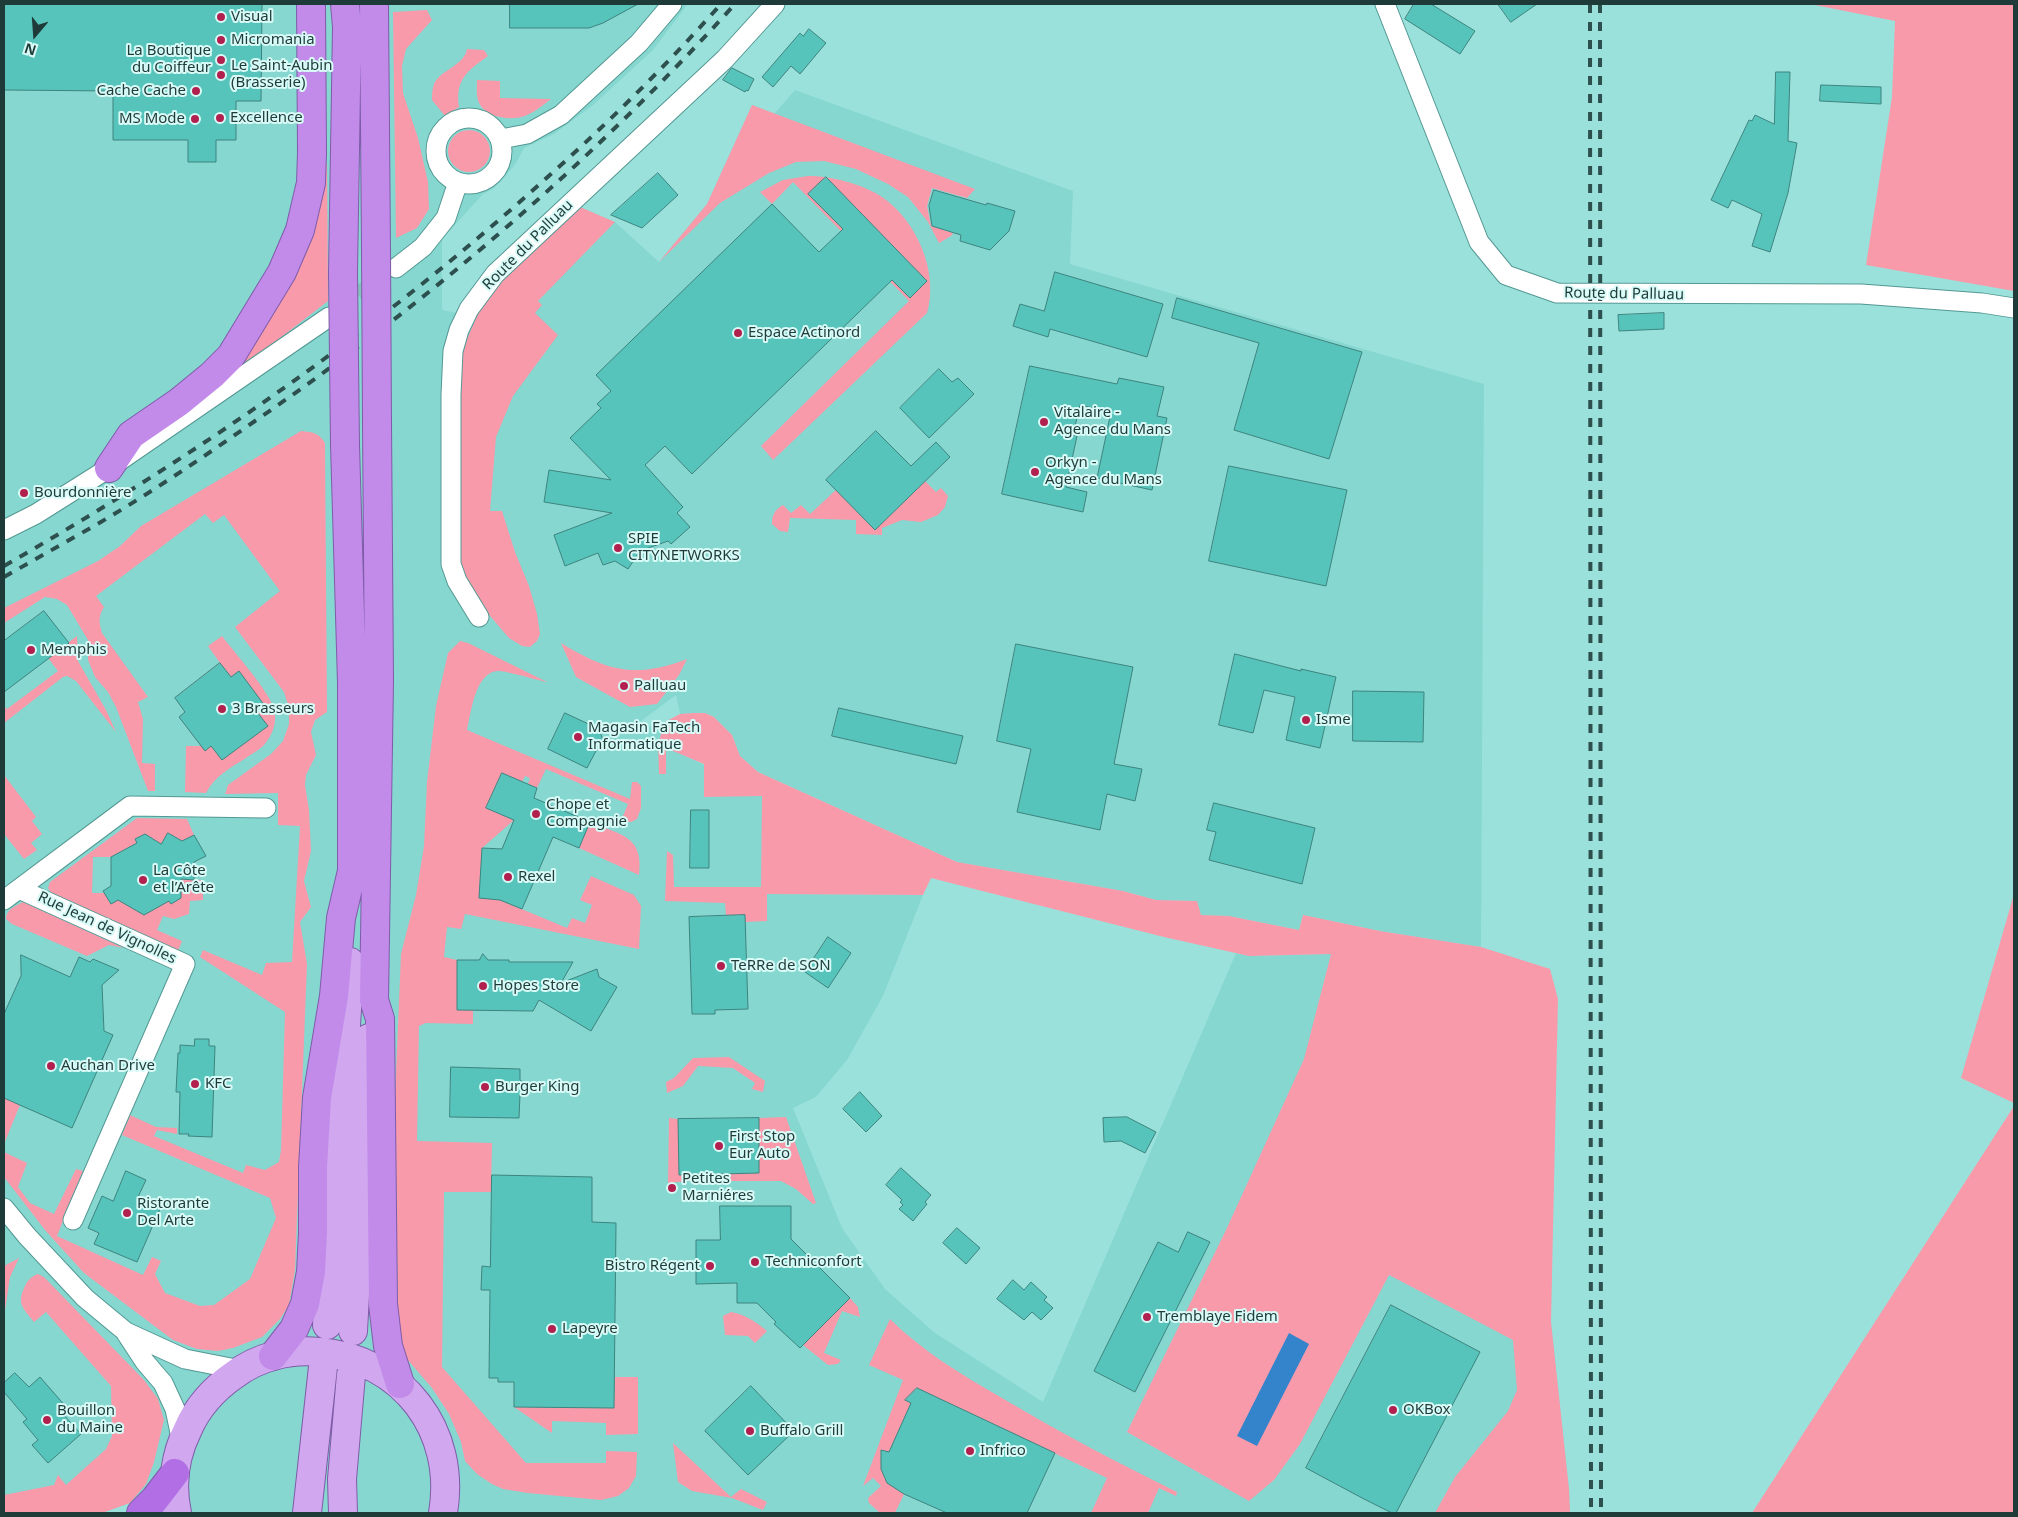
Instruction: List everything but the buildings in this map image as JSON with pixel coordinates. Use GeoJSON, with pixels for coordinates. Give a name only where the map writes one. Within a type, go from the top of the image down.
{"type":"FeatureCollection","features":[{"type":"Feature","properties":{"kind":"highway"},"geometry":{"type":"LineString","coordinates":[[109,468],[131,435],[179,402],[212,375],[231,356],[282,272],[300,230],[311,183],[311,4]]}},
{"type":"Feature","properties":{"kind":"highway"},"geometry":{"type":"LineString","coordinates":[[273,1356],[294,1329],[305,1304],[312,1272],[314,1233],[312,1167],[317,1098],[334,996],[341,918],[352,871],[352,683],[345,445],[343,272],[347,27],[345,4]]}},
{"type":"Feature","properties":{"kind":"highway"},"geometry":{"type":"LineString","coordinates":[[374,4],[379,681],[374,1000],[380,1019],[383,1304],[388,1346],[400,1384]]}},
{"type":"Feature","properties":{"kind":"highway"},"geometry":{"type":"LineString","coordinates":[[141,1513],[155,1499],[175,1473]]}},
{"type":"Feature","properties":{"kind":"main road"},"geometry":{"type":"LineString","coordinates":[[352,871],[340,1328],[369,1020],[374,1000]]}},
{"type":"Feature","properties":{"kind":"main road"},"geometry":{"type":"LineString","coordinates":[[178,1513],[174,1490],[175,1473],[182,1442],[190,1423],[206,1399],[240,1370],[286,1352],[314,1351],[343,1355],[371,1365],[400,1384],[419,1406],[428,1419],[440,1449],[446,1484],[443,1513]]}},
{"type":"Feature","properties":{"kind":"main road"},"geometry":{"type":"LineString","coordinates":[[307,1513],[323,1367]]}},
{"type":"Feature","properties":{"kind":"main road"},"geometry":{"type":"LineString","coordinates":[[343,1513],[342,1479],[350,1375]]}},
{"type":"Feature","properties":{"kind":"street"},"geometry":{"type":"LineString","coordinates":[[501,139],[527,134],[560,115],[640,43],[672,4]]}},
{"type":"Feature","properties":{"kind":"street","name":"Route du Palluau"},"geometry":{"type":"LineString","coordinates":[[479,617],[457,581],[451,564],[451,395],[453,351],[464,319],[495,274],[725,59],[775,4]]}},
{"type":"Feature","properties":{"kind":"street","name":"Route du Palluau"},"geometry":{"type":"LineString","coordinates":[[1384,4],[1479,242],[1506,275],[1557,294],[1861,294],[1982,303],[2014,308]]}},
{"type":"Feature","properties":{"kind":"street"},"geometry":{"type":"LineString","coordinates":[[463,118],[482,119],[490,124],[501,139],[502,155],[497,170],[489,178],[479,183],[468,184],[458,182],[442,171],[438,162],[437,143],[446,126],[463,118]]}},
{"type":"Feature","properties":{"kind":"street"},"geometry":{"type":"LineString","coordinates":[[396,268],[423,247],[446,218],[458,182]]}},
{"type":"Feature","properties":{"kind":"street"},"geometry":{"type":"LineString","coordinates":[[4,530],[36,514],[109,468],[329,317]]}},
{"type":"Feature","properties":{"kind":"street","name":"Rue Jean de Vignolles"},"geometry":{"type":"LineString","coordinates":[[4,900],[130,806],[266,808]]}},
{"type":"Feature","properties":{"kind":"street","name":"Rue Jean de Vignolles"},"geometry":{"type":"LineString","coordinates":[[20,889],[185,964],[73,1220]]}},
{"type":"Feature","properties":{"kind":"street"},"geometry":{"type":"LineString","coordinates":[[4,1208],[27,1236],[85,1298],[126,1332],[186,1359],[240,1370]]}},
{"type":"Feature","properties":{"kind":"street"},"geometry":{"type":"LineString","coordinates":[[126,1332],[163,1383],[174,1409],[182,1442]]}},
{"type":"Feature","properties":{"kind":"shaded area"},"geometry":{"type":"Polygon","coordinates":[[[4,4],[688,4],[653,50],[592,106],[554,134],[524,148],[516,163],[505,177],[494,188],[483,194],[442,239],[442,310],[477,317],[480,309],[580,207],[615,222],[659,262],[707,204],[752,105],[774,114],[795,90],[1073,191],[1070,264],[1484,384],[1481,947],[1380,931],[1303,915],[1299,930],[1229,916],[1200,915],[1197,901],[1156,900],[1123,891],[957,862],[758,772],[740,756],[732,735],[714,717],[705,713],[680,714],[676,695],[641,721],[662,733],[659,744],[768,794],[767,894],[923,895],[883,996],[847,1060],[816,1097],[793,1108],[842,1228],[885,1289],[935,1333],[1043,1402],[1236,953],[1249,956],[1331,954],[1551,1322],[1570,1513],[177,1513],[175,1473],[130,1503],[102,1513],[4,1513],[4,4]]]}},
{"type":"Feature","properties":{"kind":"shaded area"},"geometry":{"type":"Polygon","coordinates":[[[1810,4],[2014,4],[2014,291],[1866,265],[1892,97],[1895,21],[1810,4]]]}},
{"type":"Feature","properties":{"kind":"shaded area"},"geometry":{"type":"Polygon","coordinates":[[[427,10],[432,20],[406,49],[402,66],[403,93],[418,138],[428,182],[429,209],[417,228],[396,238],[393,12],[427,10]]]}},
{"type":"Feature","properties":{"kind":"shaded area"},"geometry":{"type":"Polygon","coordinates":[[[467,49],[484,50],[488,56],[474,66],[464,77],[459,90],[459,107],[445,116],[432,100],[433,86],[441,75],[461,60],[467,49]]]}},
{"type":"Feature","properties":{"kind":"shaded area"},"geometry":{"type":"Polygon","coordinates":[[[477,80],[500,81],[500,98],[551,99],[525,116],[513,118],[499,117],[487,112],[479,103],[477,80]]]}},
{"type":"Feature","properties":{"kind":"shaded area"},"geometry":{"type":"Polygon","coordinates":[[[752,105],[975,189],[967,198],[932,188],[927,206],[931,226],[953,233],[939,243],[928,222],[908,197],[888,184],[856,169],[824,161],[796,162],[769,173],[720,203],[659,262],[707,204],[752,105]]]}},
{"type":"Feature","properties":{"kind":"shaded area"},"geometry":{"type":"Polygon","coordinates":[[[469,130],[484,136],[490,151],[484,166],[469,172],[454,166],[448,151],[454,136],[469,130]]]}},
{"type":"Feature","properties":{"kind":"shaded area"},"geometry":{"type":"Polygon","coordinates":[[[327,161],[328,301],[257,356],[244,362],[322,188],[327,161]]]}},
{"type":"Feature","properties":{"kind":"shaded area"},"geometry":{"type":"Polygon","coordinates":[[[808,176],[827,177],[856,185],[874,192],[894,207],[915,233],[922,249],[930,281],[930,297],[927,313],[773,460],[761,446],[909,301],[793,182],[772,204],[760,192],[783,180],[808,176]]]}},
{"type":"Feature","properties":{"kind":"shaded area"},"geometry":{"type":"Polygon","coordinates":[[[580,207],[615,222],[538,301],[542,305],[535,313],[558,335],[513,396],[496,437],[490,511],[502,511],[515,552],[529,586],[537,614],[540,634],[537,641],[530,647],[522,646],[509,638],[485,610],[465,579],[457,545],[460,355],[480,309],[500,281],[580,207]]]}},
{"type":"Feature","properties":{"kind":"shaded area"},"geometry":{"type":"Polygon","coordinates":[[[301,431],[315,434],[325,443],[327,712],[315,720],[311,732],[316,755],[306,775],[305,785],[309,810],[311,851],[304,881],[311,907],[300,922],[307,964],[295,1270],[289,1305],[280,1319],[262,1337],[233,1348],[218,1351],[197,1349],[173,1340],[84,1273],[45,1230],[4,1177],[4,1152],[27,1163],[18,1187],[30,1203],[54,1214],[76,1169],[83,1171],[57,1236],[143,1275],[152,1257],[161,1261],[155,1274],[165,1293],[200,1306],[214,1305],[250,1279],[276,1218],[270,1198],[122,1135],[130,1115],[156,1127],[177,1128],[177,1134],[157,1130],[154,1136],[243,1173],[246,1165],[265,1170],[279,1162],[281,1150],[285,1012],[200,957],[203,950],[262,975],[266,963],[292,962],[300,826],[278,825],[278,793],[225,794],[228,785],[271,754],[283,741],[289,724],[289,708],[284,692],[235,627],[280,591],[224,515],[213,523],[205,514],[96,596],[104,607],[100,620],[102,633],[148,697],[138,702],[143,719],[142,763],[155,764],[155,791],[148,791],[116,707],[108,692],[95,677],[88,660],[88,640],[67,605],[57,599],[45,597],[4,623],[4,608],[98,561],[120,546],[141,526],[301,431]]]}},
{"type":"Feature","properties":{"kind":"shaded area"},"geometry":{"type":"Polygon","coordinates":[[[925,481],[936,492],[941,488],[948,496],[945,507],[938,515],[921,522],[902,520],[882,528],[882,535],[856,534],[856,520],[790,518],[788,532],[780,531],[772,524],[774,513],[783,505],[791,513],[801,505],[810,514],[836,490],[875,530],[925,481]]]}},
{"type":"Feature","properties":{"kind":"shaded area"},"geometry":{"type":"Polygon","coordinates":[[[77,636],[78,661],[106,710],[116,732],[76,681],[67,676],[63,677],[4,723],[4,706],[7,709],[58,671],[48,658],[77,636]]]}},
{"type":"Feature","properties":{"kind":"shaded area"},"geometry":{"type":"Polygon","coordinates":[[[222,636],[258,681],[270,700],[275,712],[274,725],[271,734],[263,746],[223,773],[206,793],[185,792],[186,746],[201,746],[179,717],[185,712],[175,698],[220,663],[208,646],[222,636]]]}},
{"type":"Feature","properties":{"kind":"shaded area"},"geometry":{"type":"Polygon","coordinates":[[[460,641],[468,643],[547,682],[501,671],[490,673],[479,686],[475,695],[467,730],[630,799],[632,782],[637,782],[641,786],[641,808],[637,819],[631,822],[621,821],[628,804],[546,769],[537,788],[528,784],[530,778],[525,776],[522,782],[502,773],[486,808],[514,820],[482,848],[479,898],[500,900],[567,928],[572,918],[585,923],[592,905],[580,900],[591,876],[634,895],[641,906],[639,949],[465,914],[461,929],[447,927],[444,957],[457,960],[457,1010],[473,1010],[473,1024],[426,1023],[419,1026],[417,1141],[492,1143],[491,1192],[444,1192],[442,1367],[526,1463],[606,1463],[606,1451],[637,1452],[636,1476],[629,1488],[618,1496],[601,1500],[503,1489],[477,1474],[465,1461],[461,1442],[449,1414],[432,1388],[407,1359],[400,1344],[398,1328],[395,1096],[401,954],[416,895],[424,846],[427,782],[436,706],[448,653],[460,641]]]}},
{"type":"Feature","properties":{"kind":"shaded area"},"geometry":{"type":"Polygon","coordinates":[[[561,643],[577,653],[607,666],[622,669],[652,669],[687,659],[679,675],[657,704],[630,707],[576,677],[561,643]]]}},
{"type":"Feature","properties":{"kind":"shaded area"},"geometry":{"type":"Polygon","coordinates":[[[705,713],[714,717],[732,735],[740,756],[758,772],[957,862],[1123,891],[1156,900],[1197,901],[1201,915],[1229,916],[1299,930],[1303,915],[1380,931],[1481,947],[1550,969],[1558,999],[1551,1322],[1570,1513],[1479,1513],[1479,1511],[1478,1513],[1435,1513],[1455,1477],[1508,1411],[1517,1390],[1513,1340],[1389,1275],[1300,1444],[1274,1480],[1249,1501],[1127,1432],[1226,1230],[1304,1059],[1331,954],[1249,956],[1164,937],[931,878],[923,895],[767,894],[767,921],[745,922],[745,915],[726,915],[725,903],[665,901],[667,851],[673,855],[674,887],[761,887],[762,796],[704,797],[704,764],[666,748],[666,774],[659,774],[658,744],[665,722],[680,714],[705,713]]]}},
{"type":"Feature","properties":{"kind":"shaded area"},"geometry":{"type":"Polygon","coordinates":[[[4,775],[36,817],[32,821],[42,834],[31,843],[37,850],[24,859],[4,834],[4,775]]]}},
{"type":"Feature","properties":{"kind":"shaded area"},"geometry":{"type":"Polygon","coordinates":[[[137,818],[187,819],[194,835],[182,841],[168,833],[161,844],[145,834],[135,839],[137,843],[111,857],[93,857],[92,893],[104,893],[111,904],[118,900],[169,901],[171,904],[181,898],[181,879],[203,880],[203,900],[190,901],[189,914],[174,919],[163,916],[157,930],[182,941],[178,951],[51,893],[48,888],[50,882],[137,818]]]}},
{"type":"Feature","properties":{"kind":"shaded area"},"geometry":{"type":"Polygon","coordinates":[[[590,822],[628,838],[634,844],[640,862],[639,875],[579,848],[590,822]]]}},
{"type":"Feature","properties":{"kind":"shaded area"},"geometry":{"type":"Polygon","coordinates":[[[2014,894],[2014,1103],[1961,1078],[2014,894]]]}},
{"type":"Feature","properties":{"kind":"shaded area"},"geometry":{"type":"Polygon","coordinates":[[[23,902],[124,948],[109,945],[87,956],[12,924],[6,919],[6,916],[12,908],[23,902]]]}},
{"type":"Feature","properties":{"kind":"shaded area"},"geometry":{"type":"Polygon","coordinates":[[[729,1057],[765,1081],[763,1092],[752,1089],[755,1083],[733,1068],[698,1066],[683,1086],[667,1093],[666,1082],[674,1078],[693,1058],[729,1057]]]}},
{"type":"Feature","properties":{"kind":"shaded area"},"geometry":{"type":"Polygon","coordinates":[[[4,1098],[20,1105],[4,1144],[4,1098]]]}},
{"type":"Feature","properties":{"kind":"shaded area"},"geometry":{"type":"Polygon","coordinates":[[[2014,1106],[2014,1513],[1752,1513],[2014,1106]]]}},
{"type":"Feature","properties":{"kind":"shaded area"},"geometry":{"type":"Polygon","coordinates":[[[786,1117],[816,1203],[813,1204],[796,1189],[781,1181],[689,1181],[668,1183],[669,1118],[678,1119],[679,1175],[759,1173],[759,1118],[786,1117]]]}},
{"type":"Feature","properties":{"kind":"shaded area"},"geometry":{"type":"Polygon","coordinates":[[[19,1258],[10,1277],[4,1310],[4,1266],[19,1258]]]}},
{"type":"Feature","properties":{"kind":"shaded area"},"geometry":{"type":"Polygon","coordinates":[[[38,1274],[44,1277],[144,1380],[158,1399],[164,1420],[154,1462],[146,1484],[130,1503],[102,1513],[4,1513],[4,1495],[54,1485],[58,1475],[66,1485],[106,1449],[112,1436],[111,1386],[46,1312],[34,1322],[22,1305],[21,1296],[26,1284],[38,1274]]]}},
{"type":"Feature","properties":{"kind":"shaded area"},"geometry":{"type":"Polygon","coordinates":[[[850,1298],[858,1307],[860,1317],[842,1311],[824,1353],[841,1360],[838,1364],[828,1365],[803,1345],[850,1298]]]}},
{"type":"Feature","properties":{"kind":"shaded area"},"geometry":{"type":"Polygon","coordinates":[[[731,1312],[750,1319],[767,1331],[755,1343],[748,1336],[725,1335],[723,1316],[731,1312]]]}},
{"type":"Feature","properties":{"kind":"shaded area"},"geometry":{"type":"Polygon","coordinates":[[[890,1319],[915,1342],[972,1380],[1023,1411],[1177,1492],[1176,1496],[1159,1488],[1148,1513],[1091,1513],[1107,1478],[917,1388],[906,1400],[911,1403],[889,1452],[881,1450],[881,1466],[884,1476],[904,1494],[895,1513],[880,1513],[869,1503],[868,1498],[881,1486],[873,1478],[863,1486],[903,1380],[869,1365],[890,1319]]]}},
{"type":"Feature","properties":{"kind":"shaded area"},"geometry":{"type":"Polygon","coordinates":[[[1289,1333],[1309,1344],[1257,1446],[1237,1436],[1289,1333]]]}},
{"type":"Feature","properties":{"kind":"shaded area"},"geometry":{"type":"Polygon","coordinates":[[[615,1377],[638,1377],[638,1434],[606,1435],[606,1423],[552,1421],[552,1433],[514,1407],[614,1408],[615,1377]]]}},
{"type":"Feature","properties":{"kind":"shaded area"},"geometry":{"type":"Polygon","coordinates":[[[673,1443],[731,1497],[741,1489],[767,1502],[763,1510],[732,1498],[692,1491],[678,1482],[673,1443]]]}},
{"type":"Feature","properties":{"kind":"tunnel"},"geometry":{"type":"LineString","coordinates":[[336,312],[383,278]]}},
{"type":"Feature","properties":{"kind":"railway"},"geometry":{"type":"LineString","coordinates":[[4,566],[76,524],[215,435],[284,388],[416,289],[480,236],[589,139],[634,96],[721,4]]}},
{"type":"Feature","properties":{"kind":"railway"},"geometry":{"type":"LineString","coordinates":[[4,577],[115,514],[175,475],[320,375],[384,327],[507,227],[566,174],[624,119],[735,4]]}},
{"type":"Feature","properties":{"kind":"railway"},"geometry":{"type":"LineString","coordinates":[[1590,4],[1591,1513]]}},
{"type":"Feature","properties":{"kind":"railway"},"geometry":{"type":"LineString","coordinates":[[1600,4],[1601,1513]]}},
{"type":"Feature","properties":{"kind":"place","name":"Visual"},"geometry":{"type":"Point","coordinates":[221,17]}},
{"type":"Feature","properties":{"kind":"place","name":"Micromania"},"geometry":{"type":"Point","coordinates":[221,40]}},
{"type":"Feature","properties":{"kind":"place","name":"La Boutique du Coiffeur"},"geometry":{"type":"Point","coordinates":[221,60]}},
{"type":"Feature","properties":{"kind":"place","name":"Le Saint-Aubin (Brasserie)"},"geometry":{"type":"Point","coordinates":[221,75]}},
{"type":"Feature","properties":{"kind":"place","name":"Cache Cache"},"geometry":{"type":"Point","coordinates":[196,91]}},
{"type":"Feature","properties":{"kind":"place","name":"Excellence"},"geometry":{"type":"Point","coordinates":[220,118]}},
{"type":"Feature","properties":{"kind":"place","name":"MS Mode"},"geometry":{"type":"Point","coordinates":[195,119]}},
{"type":"Feature","properties":{"kind":"place","name":"Espace Actinord"},"geometry":{"type":"Point","coordinates":[738,333]}},
{"type":"Feature","properties":{"kind":"place","name":"Vitalaire - Agence du Mans"},"geometry":{"type":"Point","coordinates":[1044,422]}},
{"type":"Feature","properties":{"kind":"place","name":"Orkyn - Agence du Mans"},"geometry":{"type":"Point","coordinates":[1035,472]}},
{"type":"Feature","properties":{"kind":"place","name":"Bourdonnière"},"geometry":{"type":"Point","coordinates":[24,493]}},
{"type":"Feature","properties":{"kind":"place","name":"SPIE CITYNETWORKS"},"geometry":{"type":"Point","coordinates":[618,548]}},
{"type":"Feature","properties":{"kind":"place","name":"Memphis"},"geometry":{"type":"Point","coordinates":[31,650]}},
{"type":"Feature","properties":{"kind":"place","name":"Palluau"},"geometry":{"type":"Point","coordinates":[624,686]}},
{"type":"Feature","properties":{"kind":"place","name":"3 Brasseurs"},"geometry":{"type":"Point","coordinates":[222,709]}},
{"type":"Feature","properties":{"kind":"place","name":"Isme"},"geometry":{"type":"Point","coordinates":[1306,720]}},
{"type":"Feature","properties":{"kind":"place","name":"Magasin FaTech Informatique"},"geometry":{"type":"Point","coordinates":[578,737]}},
{"type":"Feature","properties":{"kind":"place","name":"Chope et Compagnie"},"geometry":{"type":"Point","coordinates":[536,814]}},
{"type":"Feature","properties":{"kind":"place","name":"Rexel"},"geometry":{"type":"Point","coordinates":[508,877]}},
{"type":"Feature","properties":{"kind":"place","name":"La Côte et l’Arête"},"geometry":{"type":"Point","coordinates":[143,880]}},
{"type":"Feature","properties":{"kind":"place","name":"TeRRe de SON"},"geometry":{"type":"Point","coordinates":[721,966]}},
{"type":"Feature","properties":{"kind":"place","name":"Hopes Store"},"geometry":{"type":"Point","coordinates":[483,986]}},
{"type":"Feature","properties":{"kind":"place","name":"Auchan Drive"},"geometry":{"type":"Point","coordinates":[51,1066]}},
{"type":"Feature","properties":{"kind":"place","name":"KFC"},"geometry":{"type":"Point","coordinates":[195,1084]}},
{"type":"Feature","properties":{"kind":"place","name":"Burger King"},"geometry":{"type":"Point","coordinates":[485,1087]}},
{"type":"Feature","properties":{"kind":"place","name":"First Stop Eur Auto"},"geometry":{"type":"Point","coordinates":[719,1146]}},
{"type":"Feature","properties":{"kind":"place","name":"Petites Marniéres"},"geometry":{"type":"Point","coordinates":[672,1188]}},
{"type":"Feature","properties":{"kind":"place","name":"Ristorante Del Arte"},"geometry":{"type":"Point","coordinates":[127,1213]}},
{"type":"Feature","properties":{"kind":"place","name":"Techniconfort"},"geometry":{"type":"Point","coordinates":[755,1262]}},
{"type":"Feature","properties":{"kind":"place","name":"Bistro Régent"},"geometry":{"type":"Point","coordinates":[710,1266]}},
{"type":"Feature","properties":{"kind":"place","name":"Tremblaye Fidem"},"geometry":{"type":"Point","coordinates":[1147,1317]}},
{"type":"Feature","properties":{"kind":"place","name":"Lapeyre"},"geometry":{"type":"Point","coordinates":[552,1329]}},
{"type":"Feature","properties":{"kind":"place","name":"OKBox"},"geometry":{"type":"Point","coordinates":[1393,1410]}},
{"type":"Feature","properties":{"kind":"place","name":"Bouillon du Maine"},"geometry":{"type":"Point","coordinates":[47,1420]}},
{"type":"Feature","properties":{"kind":"place","name":"Buffalo Grill"},"geometry":{"type":"Point","coordinates":[750,1431]}},
{"type":"Feature","properties":{"kind":"place","name":"Infrico"},"geometry":{"type":"Point","coordinates":[970,1451]}}]}
